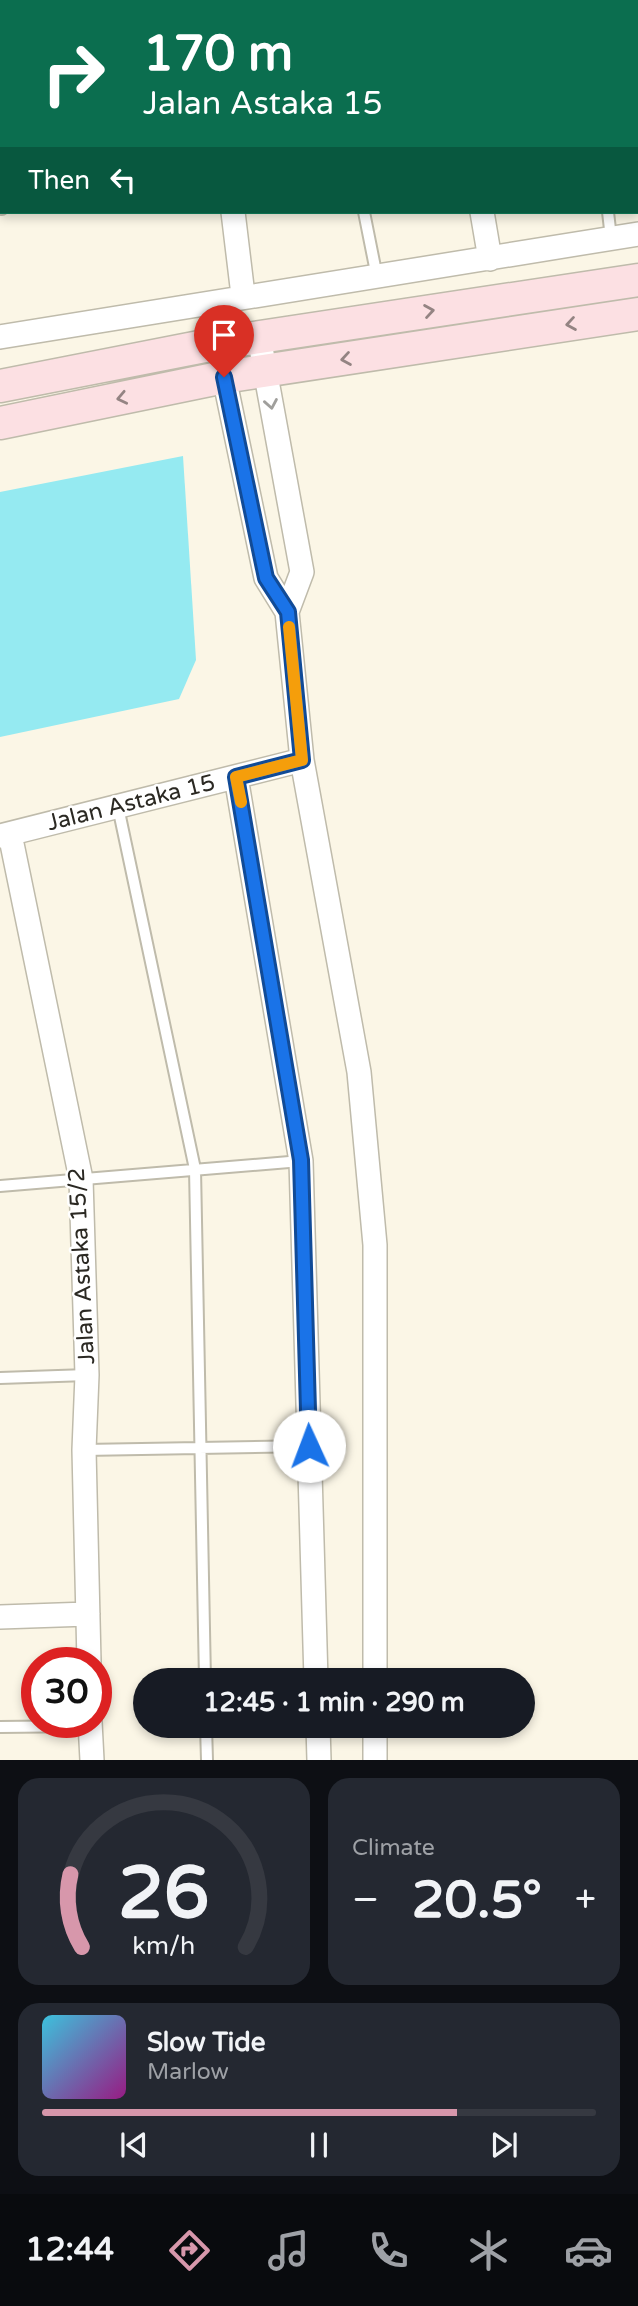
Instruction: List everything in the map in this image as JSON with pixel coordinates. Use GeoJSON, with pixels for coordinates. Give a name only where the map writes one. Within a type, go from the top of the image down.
{"type":"FeatureCollection","features":[{"type":"Feature","properties":{"kind":"street"},"geometry":{"type":"LineString","coordinates":[[233,214],[243,295]]}},
{"type":"Feature","properties":{"kind":"street"},"geometry":{"type":"LineString","coordinates":[[482,214],[490,259]]}},
{"type":"Feature","properties":{"kind":"street"},"geometry":{"type":"LineString","coordinates":[[0,337],[243,295],[490,259],[638,234]]}},
{"type":"Feature","properties":{"kind":"street"},"geometry":{"type":"LineString","coordinates":[[0,386],[220,343],[638,280]]}},
{"type":"Feature","properties":{"kind":"street"},"geometry":{"type":"LineString","coordinates":[[0,423],[224,377],[638,314]]}},
{"type":"Feature","properties":{"kind":"street"},"geometry":{"type":"LineString","coordinates":[[259,337],[302,572],[288,612],[302,760],[359,1072],[375,1245],[375,1668]]}},
{"type":"Feature","properties":{"kind":"street"},"geometry":{"type":"LineString","coordinates":[[220,343],[224,377],[266,578],[288,612]]}},
{"type":"Feature","properties":{"kind":"street","name":"Jalan Astaka 15"},"geometry":{"type":"LineString","coordinates":[[5,835],[302,760]]}},
{"type":"Feature","properties":{"kind":"street"},"geometry":{"type":"LineString","coordinates":[[236,777],[301,1160],[317,1668]]}},
{"type":"Feature","properties":{"kind":"street","name":"Jalan Astaka 15/2"},"geometry":{"type":"LineString","coordinates":[[5,835],[81,1179],[87,1375],[84,1450],[89,1647]]}},
{"type":"Feature","properties":{"kind":"street"},"geometry":{"type":"LineString","coordinates":[[0,1617],[88,1614]]}},
{"type":"Feature","properties":{"kind":"street"},"geometry":{"type":"LineString","coordinates":[[91,1738],[92,1760]]}},
{"type":"Feature","properties":{"kind":"street"},"geometry":{"type":"LineString","coordinates":[[318,1738],[319,1760]]}},
{"type":"Feature","properties":{"kind":"street"},"geometry":{"type":"LineString","coordinates":[[376,1738],[376,1760]]}},
{"type":"Feature","properties":{"kind":"lane"},"geometry":{"type":"LineString","coordinates":[[364,214],[377,276]]}},
{"type":"Feature","properties":{"kind":"lane"},"geometry":{"type":"LineString","coordinates":[[608,214],[611,238]]}},
{"type":"Feature","properties":{"kind":"lane"},"geometry":{"type":"LineString","coordinates":[[118,807],[195,1170],[205,1668]]}},
{"type":"Feature","properties":{"kind":"lane"},"geometry":{"type":"LineString","coordinates":[[0,1186],[301,1160]]}},
{"type":"Feature","properties":{"kind":"lane"},"geometry":{"type":"LineString","coordinates":[[0,1378],[87,1375]]}},
{"type":"Feature","properties":{"kind":"lane"},"geometry":{"type":"LineString","coordinates":[[84,1450],[309,1446]]}},
{"type":"Feature","properties":{"kind":"lane"},"geometry":{"type":"LineString","coordinates":[[0,1727],[21,1726]]}},
{"type":"Feature","properties":{"kind":"lane"},"geometry":{"type":"LineString","coordinates":[[206,1738],[207,1760]]}},
{"type":"Feature","properties":{"kind":"water"},"geometry":{"type":"Polygon","coordinates":[[[183,456],[196,660],[179,699],[0,737],[0,492],[183,456]]]}},
{"type":"Feature","properties":{"kind":"slow traffic"},"geometry":{"type":"LineString","coordinates":[[241,802],[236,777],[302,760],[289,627]]}},
{"type":"Feature","properties":{"kind":"route"},"geometry":{"type":"LineString","coordinates":[[224,377],[266,578],[288,612],[302,760],[236,777],[301,1160],[309,1446]]}}]}
